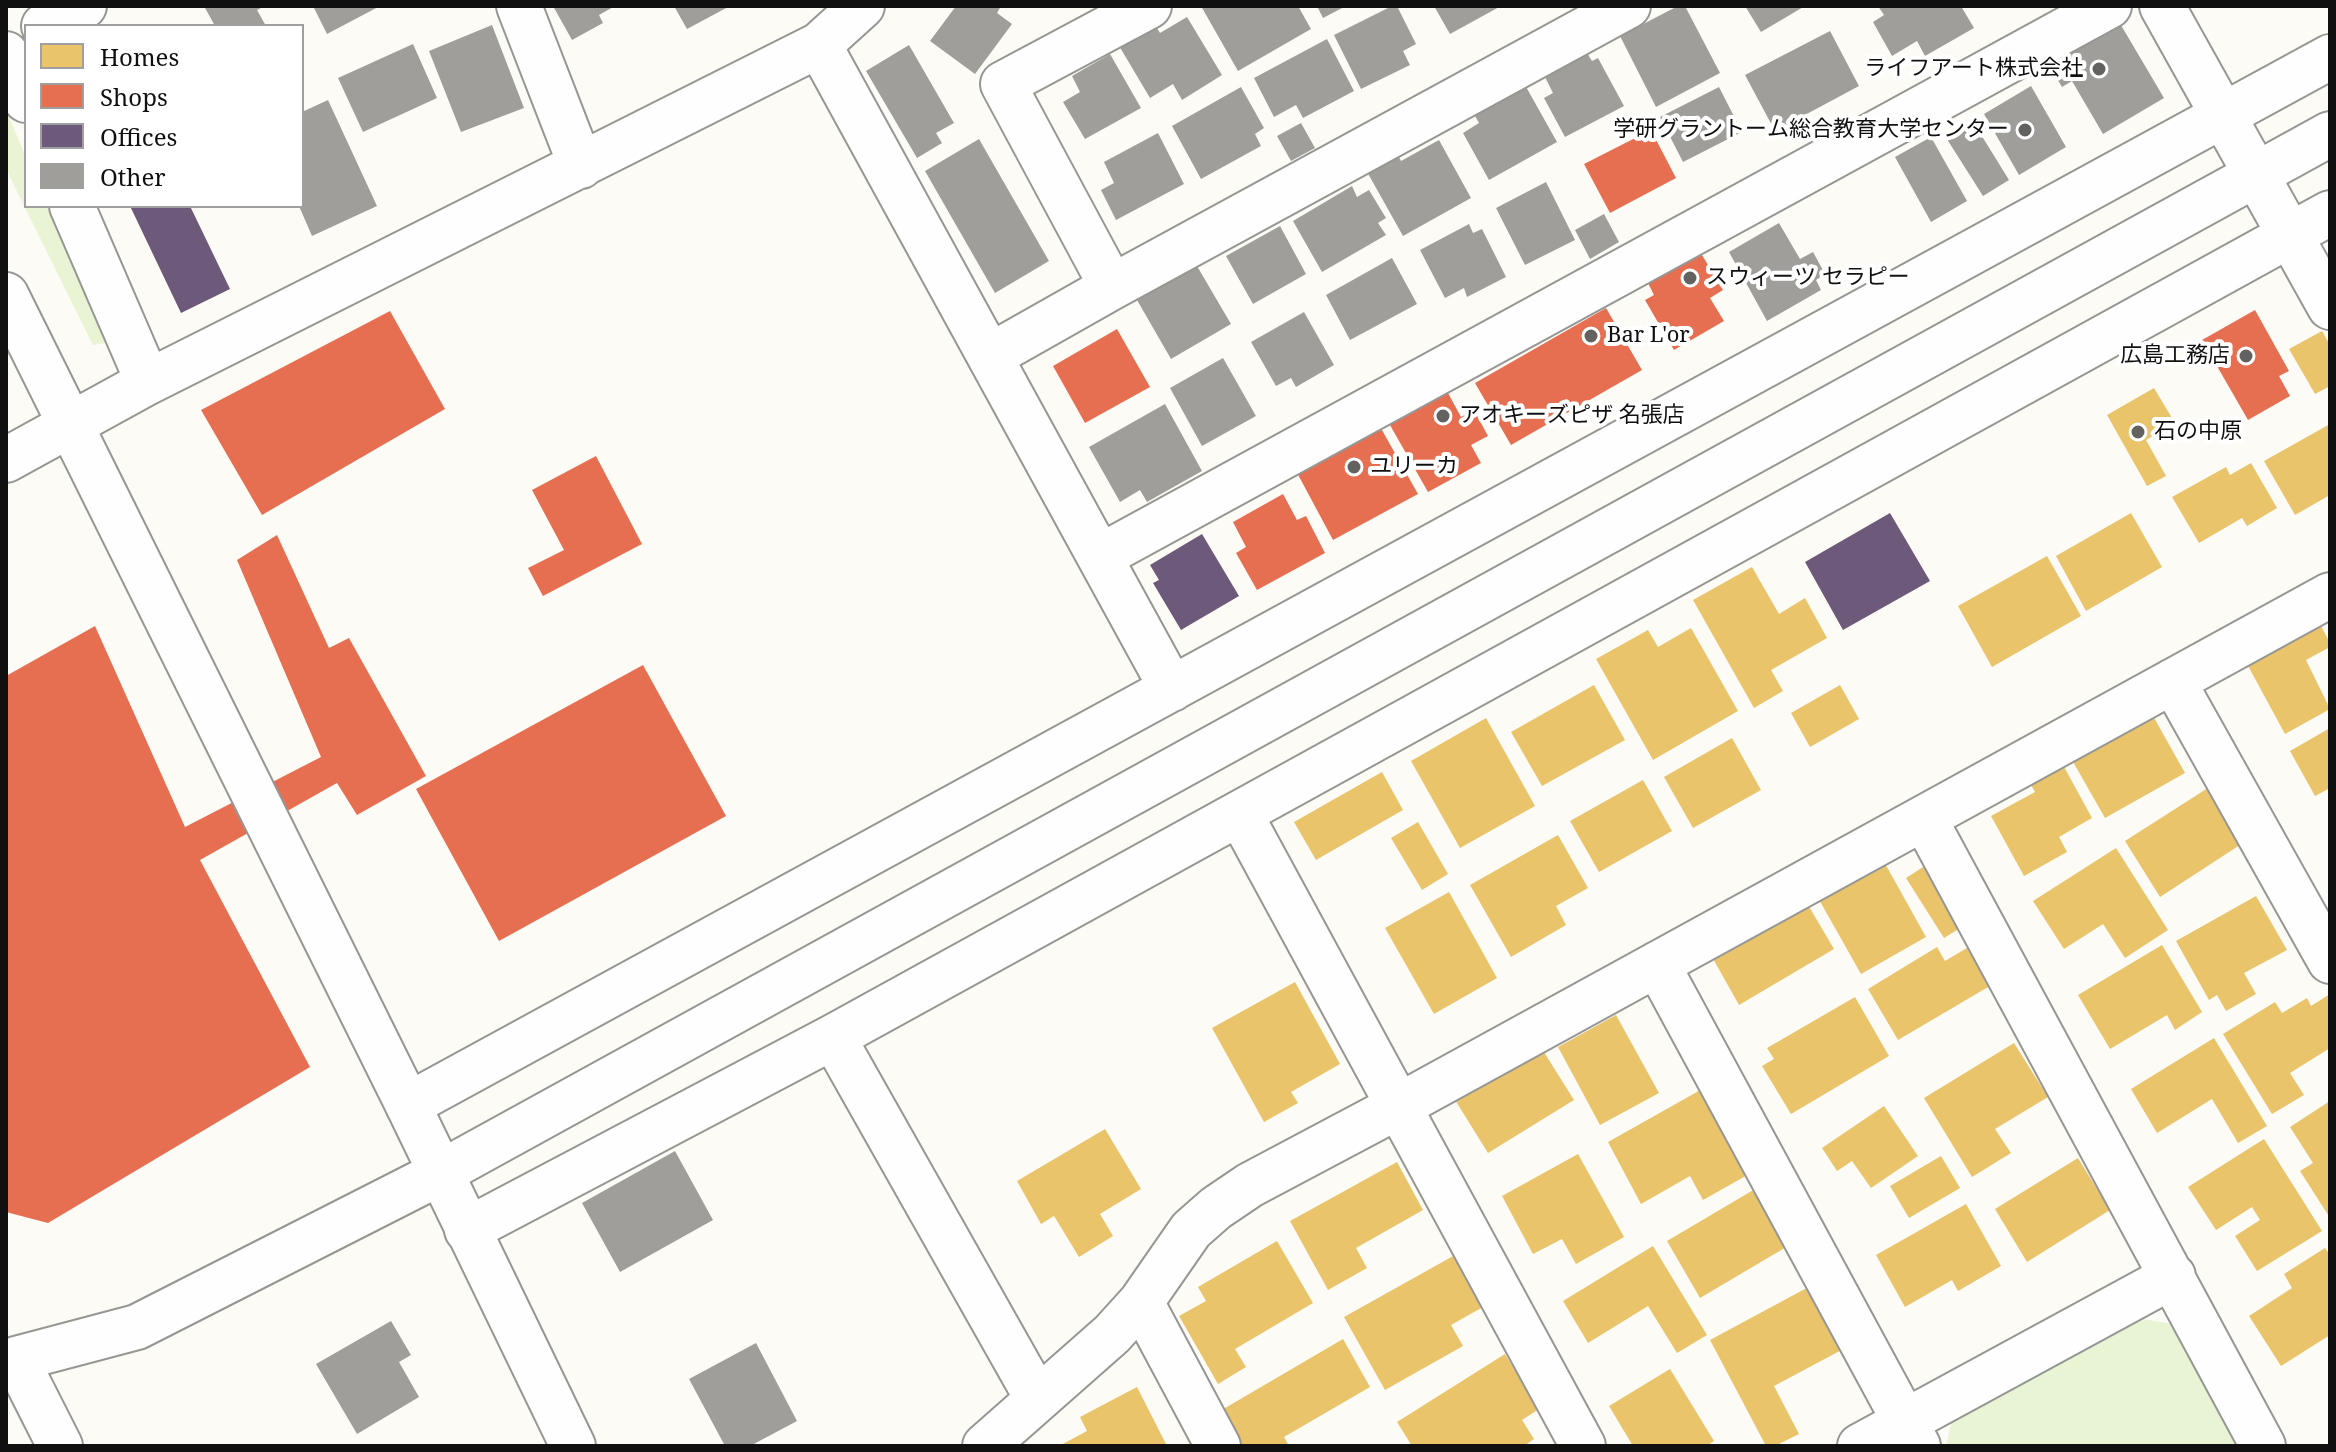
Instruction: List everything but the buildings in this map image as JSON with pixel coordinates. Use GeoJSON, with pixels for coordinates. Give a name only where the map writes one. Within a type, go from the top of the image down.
{"type":"FeatureCollection","features":[{"type":"Feature","properties":{"kind":"street"},"geometry":{"type":"LineString","coordinates":[[48,24],[84,6]]}},
{"type":"Feature","properties":{"kind":"street"},"geometry":{"type":"LineString","coordinates":[[519,6],[581,166]]}},
{"type":"Feature","properties":{"kind":"street"},"geometry":{"type":"LineString","coordinates":[[8,454],[819,45],[862,6]]}},
{"type":"Feature","properties":{"kind":"street"},"geometry":{"type":"LineString","coordinates":[[1112,287],[1003,84],[1149,6]]}},
{"type":"Feature","properties":{"kind":"street"},"geometry":{"type":"LineString","coordinates":[[990,356],[1628,6]]}},
{"type":"Feature","properties":{"kind":"street"},"geometry":{"type":"LineString","coordinates":[[1101,556],[2109,6]]}},
{"type":"Feature","properties":{"kind":"street"},"geometry":{"type":"LineString","coordinates":[[2162,6],[2330,307]]}},
{"type":"Feature","properties":{"kind":"street"},"geometry":{"type":"LineString","coordinates":[[6,45],[24,36]]}},
{"type":"Feature","properties":{"kind":"street"},"geometry":{"type":"LineString","coordinates":[[819,45],[1172,689]]}},
{"type":"Feature","properties":{"kind":"street"},"geometry":{"type":"LineString","coordinates":[[6,54],[24,95]]}},
{"type":"Feature","properties":{"kind":"street"},"geometry":{"type":"LineString","coordinates":[[408,1105],[2330,57]]}},
{"type":"Feature","properties":{"kind":"street"},"geometry":{"type":"LineString","coordinates":[[60,1446],[11,1362],[137,1327],[440,1173],[2330,134]]}},
{"type":"Feature","properties":{"kind":"street"},"geometry":{"type":"LineString","coordinates":[[73,208],[148,382]]}},
{"type":"Feature","properties":{"kind":"street"},"geometry":{"type":"LineString","coordinates":[[467,1230],[833,1037],[2330,213]]}},
{"type":"Feature","properties":{"kind":"street"},"geometry":{"type":"LineString","coordinates":[[6,295],[408,1105],[573,1446]]}},
{"type":"Feature","properties":{"kind":"street"},"geometry":{"type":"LineString","coordinates":[[985,1446],[1112,1334],[1141,1302],[1191,1230],[1250,1185],[2330,595]]}},
{"type":"Feature","properties":{"kind":"street"},"geometry":{"type":"LineString","coordinates":[[2173,681],[2330,961]]}},
{"type":"Feature","properties":{"kind":"street"},"geometry":{"type":"LineString","coordinates":[[1240,814],[1583,1446]]}},
{"type":"Feature","properties":{"kind":"street"},"geometry":{"type":"LineString","coordinates":[[1924,818],[2263,1446]]}},
{"type":"Feature","properties":{"kind":"street"},"geometry":{"type":"LineString","coordinates":[[1657,964],[1911,1434]]}},
{"type":"Feature","properties":{"kind":"street"},"geometry":{"type":"LineString","coordinates":[[833,1037],[1037,1398]]}},
{"type":"Feature","properties":{"kind":"street"},"geometry":{"type":"LineString","coordinates":[[1860,1446],[1911,1434],[2173,1276]]}},
{"type":"Feature","properties":{"kind":"street"},"geometry":{"type":"LineString","coordinates":[[1141,1302],[1218,1446]]}},
{"type":"Feature","properties":{"kind":"green space"},"geometry":{"type":"Polygon","coordinates":[[[6,110],[24,152],[24,205],[6,169],[6,110]]]}},
{"type":"Feature","properties":{"kind":"green space"},"geometry":{"type":"Polygon","coordinates":[[[25,208],[48,208],[106,343],[93,345],[25,208]]]}},
{"type":"Feature","properties":{"kind":"green space"},"geometry":{"type":"Polygon","coordinates":[[[2143,1319],[2172,1324],[2237,1446],[1946,1446],[1952,1421],[2143,1319]]]}},
{"type":"Feature","properties":{"kind":"place","name":"ライフアート株式会社"},"geometry":{"type":"Point","coordinates":[2099,69]}},
{"type":"Feature","properties":{"kind":"place","name":"学研グラントーム総合教育大学センター"},"geometry":{"type":"Point","coordinates":[2025,130]}},
{"type":"Feature","properties":{"kind":"place","name":"スウィーツ セラピー"},"geometry":{"type":"Point","coordinates":[1690,278]}},
{"type":"Feature","properties":{"kind":"place","name":"Bar L'or"},"geometry":{"type":"Point","coordinates":[1591,336]}},
{"type":"Feature","properties":{"kind":"place","name":"広島工務店"},"geometry":{"type":"Point","coordinates":[2246,356]}},
{"type":"Feature","properties":{"kind":"place","name":"アオキーズピザ 名張店"},"geometry":{"type":"Point","coordinates":[1443,416]}},
{"type":"Feature","properties":{"kind":"place","name":"石の中原"},"geometry":{"type":"Point","coordinates":[2138,432]}},
{"type":"Feature","properties":{"kind":"place","name":"ユリーカ"},"geometry":{"type":"Point","coordinates":[1354,467]}}]}
